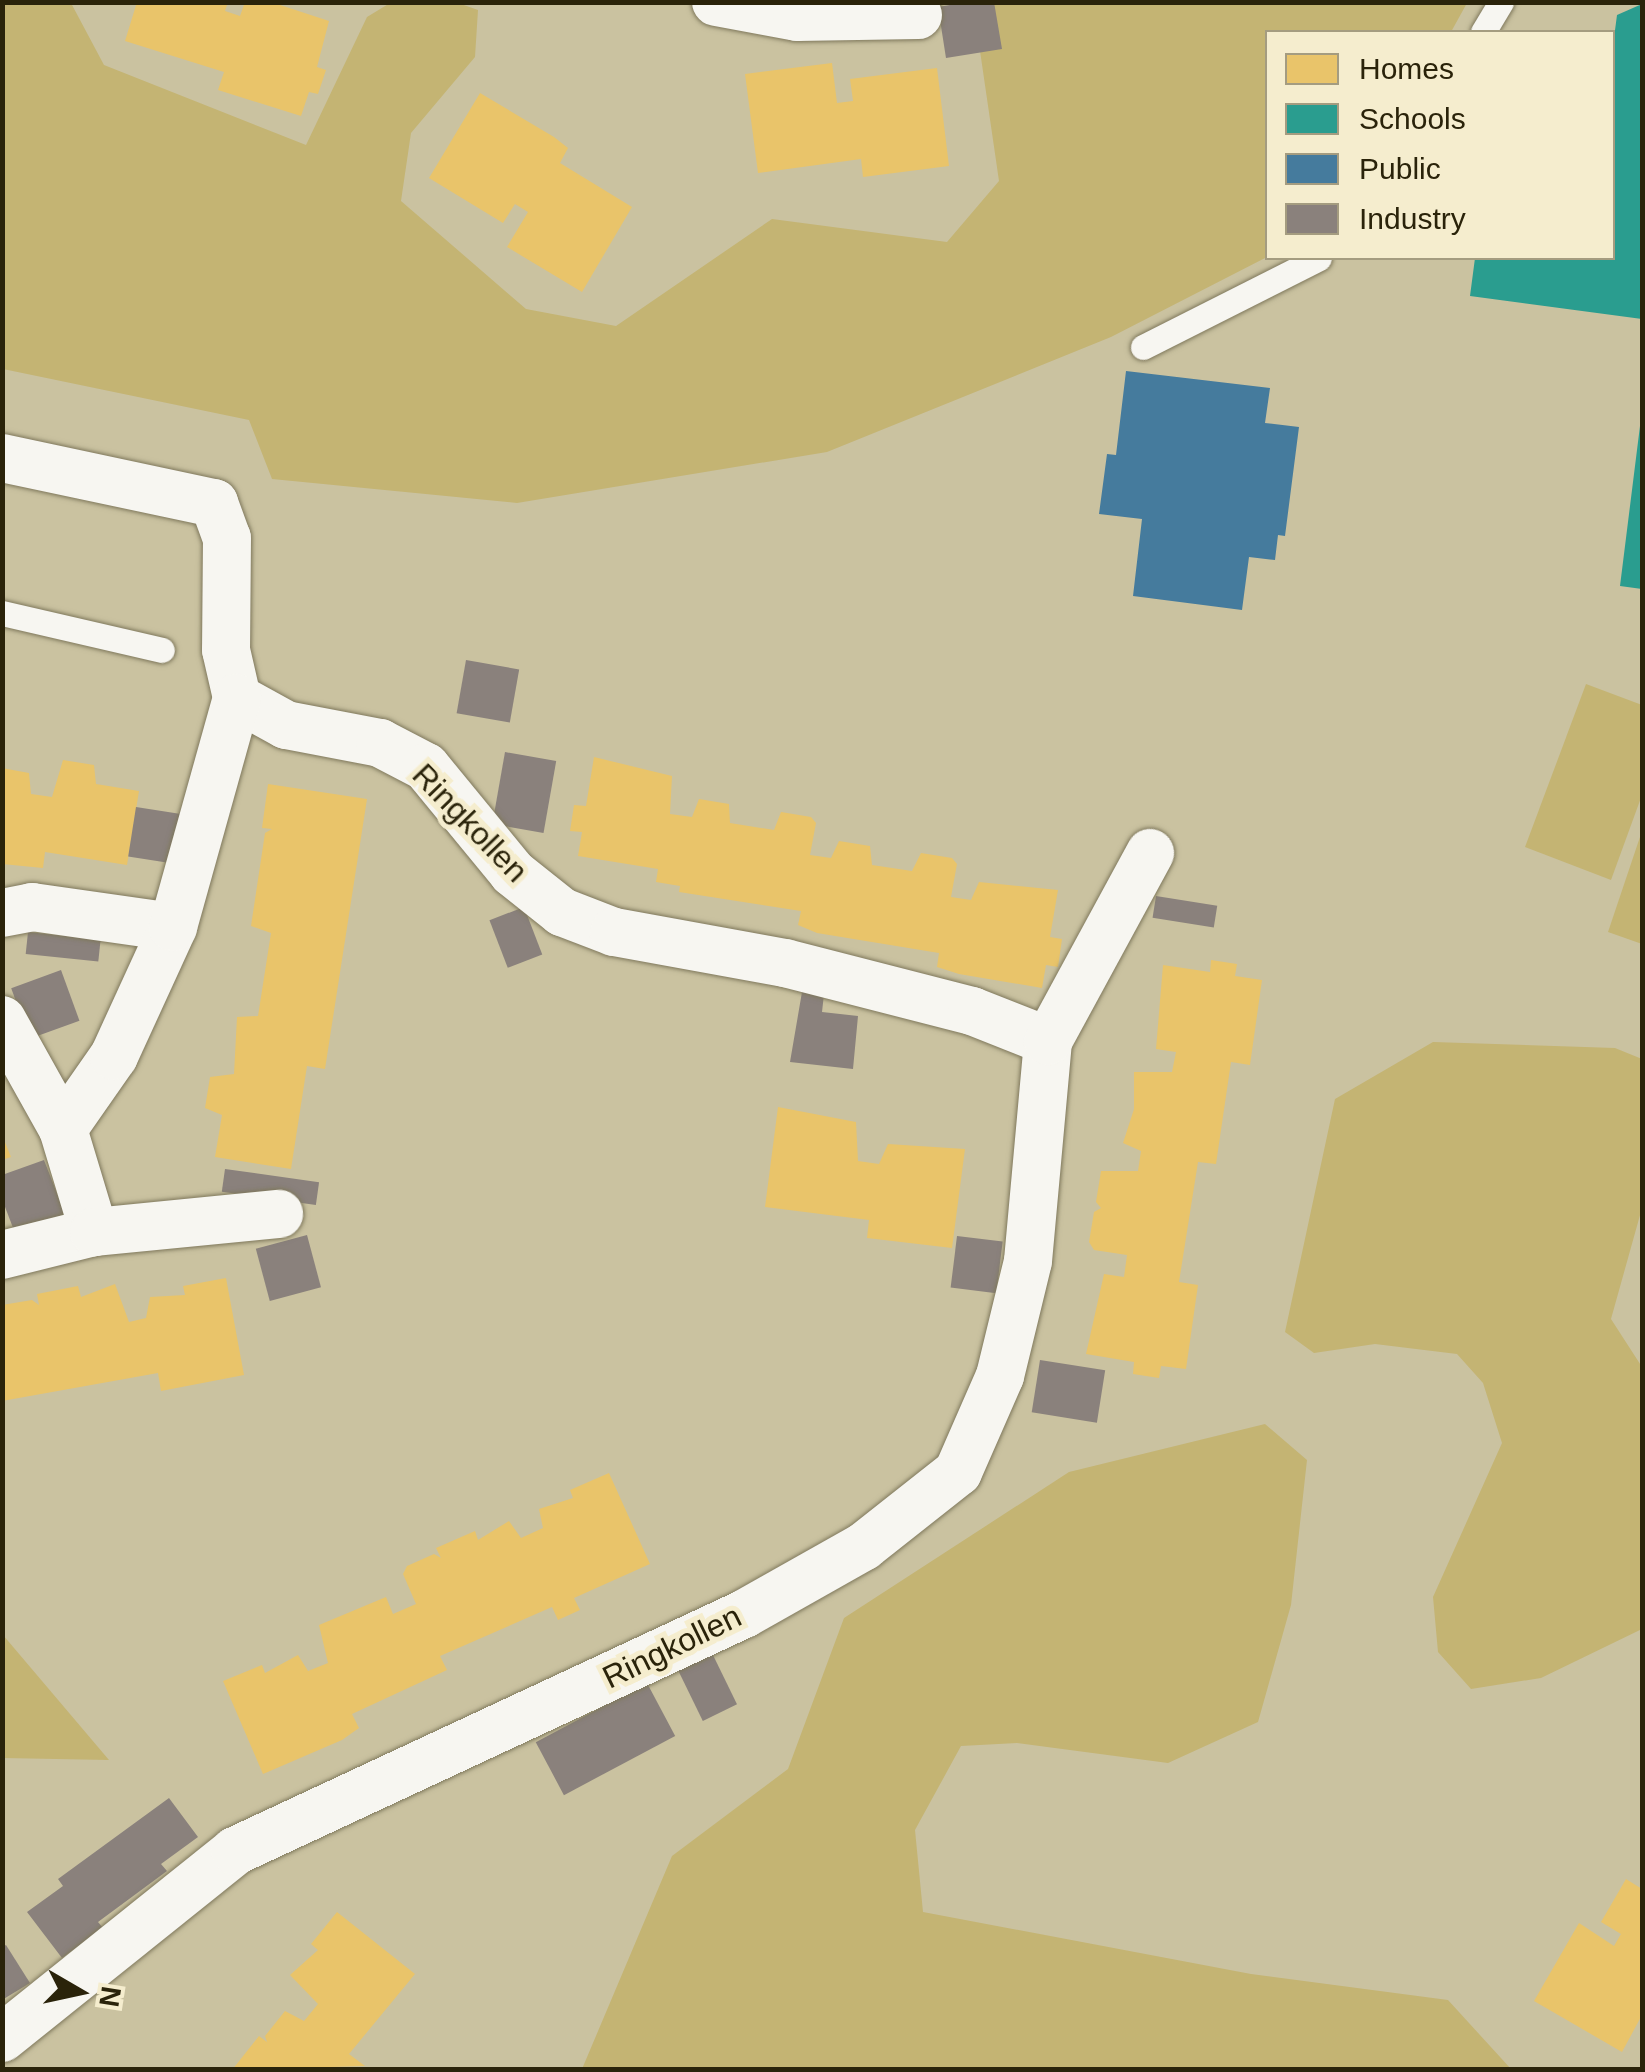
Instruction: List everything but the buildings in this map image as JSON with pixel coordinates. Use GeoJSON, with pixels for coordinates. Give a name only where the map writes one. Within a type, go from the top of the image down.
{"type":"FeatureCollection","features":[{"type":"Feature","properties":{"kind":"street"},"geometry":{"type":"LineString","coordinates":[[716,2],[797,17],[918,16]]}},
{"type":"Feature","properties":{"kind":"street"},"geometry":{"type":"LineString","coordinates":[[2,458],[214,503],[227,538],[226,650],[237,698],[173,926],[114,1056],[63,1129]]}},
{"type":"Feature","properties":{"kind":"street","name":"Ringkollen"},"geometry":{"type":"LineString","coordinates":[[237,698],[286,725],[380,743],[426,767],[513,873],[562,912],[614,932],[785,964],[972,1011],[1048,1041]]}},
{"type":"Feature","properties":{"kind":"street","name":"Ringkollen"},"geometry":{"type":"LineString","coordinates":[[2,2038],[235,1851],[744,1614],[863,1547],[958,1472],[1000,1376],[1028,1262],[1048,1041],[1150,852]]}},
{"type":"Feature","properties":{"kind":"street"},"geometry":{"type":"LineString","coordinates":[[2,913],[32,906],[173,926]]}},
{"type":"Feature","properties":{"kind":"street"},"geometry":{"type":"LineString","coordinates":[[2,1020],[63,1129],[94,1232]]}},
{"type":"Feature","properties":{"kind":"street"},"geometry":{"type":"LineString","coordinates":[[2,1255],[94,1232],[279,1214]]}},
{"type":"Feature","properties":{"kind":"lane"},"geometry":{"type":"LineString","coordinates":[[1484,30],[1500,2]]}},
{"type":"Feature","properties":{"kind":"lane"},"geometry":{"type":"LineString","coordinates":[[1143,347],[1315,260]]}},
{"type":"Feature","properties":{"kind":"lane"},"geometry":{"type":"LineString","coordinates":[[2,613],[162,650]]}},
{"type":"Feature","properties":{"kind":"shaded area"},"geometry":{"type":"Polygon","coordinates":[[[3,3],[71,3],[104,65],[306,145],[367,17],[390,3],[458,3],[478,10],[475,57],[411,133],[401,201],[526,309],[616,326],[772,219],[947,242],[999,181],[973,3],[1467,3],[1452,30],[1265,30],[1265,258],[1111,337],[827,452],[517,503],[272,479],[249,420],[3,369],[3,3]]]}},
{"type":"Feature","properties":{"kind":"shaded area"},"geometry":{"type":"Polygon","coordinates":[[[1586,684],[1642,705],[1642,795],[1611,880],[1525,847],[1586,684]]]}},
{"type":"Feature","properties":{"kind":"shaded area"},"geometry":{"type":"Polygon","coordinates":[[[1642,831],[1642,944],[1608,932],[1642,831]]]}},
{"type":"Feature","properties":{"kind":"shaded area"},"geometry":{"type":"Polygon","coordinates":[[[1433,1042],[1615,1048],[1642,1059],[1642,1208],[1611,1319],[1642,1367],[1642,1629],[1541,1678],[1471,1689],[1438,1652],[1433,1597],[1502,1443],[1483,1383],[1457,1354],[1375,1344],[1314,1353],[1285,1332],[1335,1099],[1433,1042]]]}},
{"type":"Feature","properties":{"kind":"shaded area"},"geometry":{"type":"Polygon","coordinates":[[[1265,1424],[1307,1460],[1291,1605],[1258,1722],[1168,1763],[1017,1743],[961,1746],[915,1830],[923,1912],[1251,1974],[1448,2000],[1511,2069],[582,2069],[672,1856],[788,1769],[844,1618],[1069,1472],[1265,1424]]]}},
{"type":"Feature","properties":{"kind":"shaded area"},"geometry":{"type":"Polygon","coordinates":[[[3,1635],[109,1760],[3,1758],[3,1635]]]}}]}
